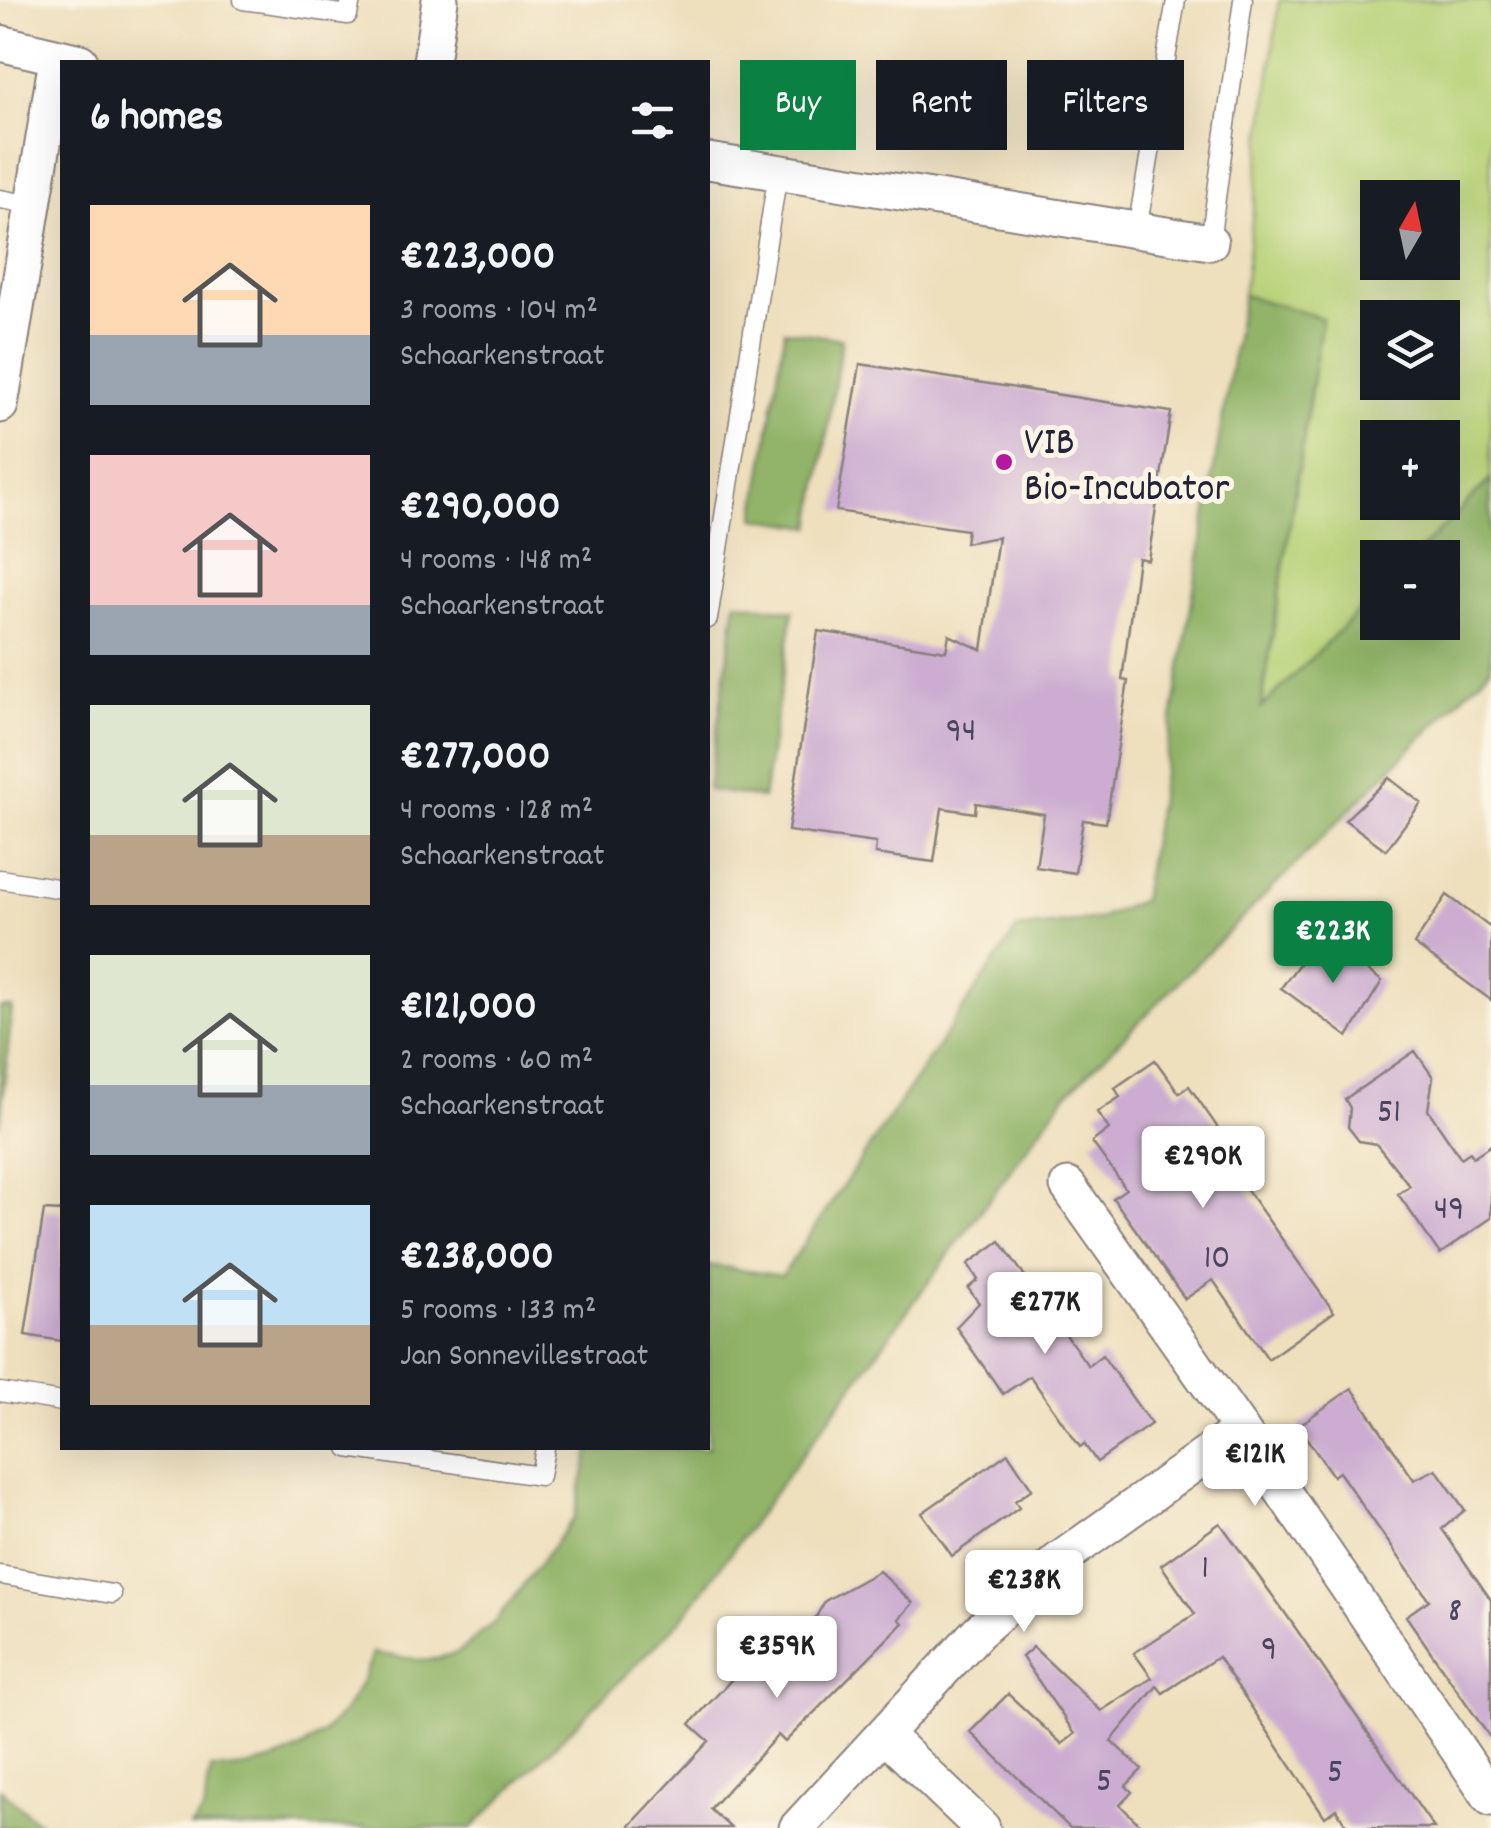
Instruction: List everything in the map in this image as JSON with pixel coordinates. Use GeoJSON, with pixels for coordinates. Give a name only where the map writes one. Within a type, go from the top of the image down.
{"type":"FeatureCollection","features":[{"type":"Feature","properties":{"kind":"street"},"geometry":{"type":"LineString","coordinates":[[431,60],[440,0]]}},
{"type":"Feature","properties":{"kind":"street"},"geometry":{"type":"LineString","coordinates":[[0,42],[65,60]]}},
{"type":"Feature","properties":{"kind":"street"},"geometry":{"type":"LineString","coordinates":[[0,405],[17,202],[60,85]]}},
{"type":"Feature","properties":{"kind":"street"},"geometry":{"type":"LineString","coordinates":[[710,161],[1210,242]]}},
{"type":"Feature","properties":{"kind":"street"},"geometry":{"type":"LineString","coordinates":[[1068,1186],[1241,1430],[1491,1798]]}},
{"type":"Feature","properties":{"kind":"street"},"geometry":{"type":"LineString","coordinates":[[797,1828],[978,1632],[1058,1560],[1241,1430]]}},
{"type":"Feature","properties":{"kind":"street"},"geometry":{"type":"LineString","coordinates":[[884,1735],[982,1828]]}},
{"type":"Feature","properties":{"kind":"lane"},"geometry":{"type":"LineString","coordinates":[[243,0],[348,16],[351,0]]}},
{"type":"Feature","properties":{"kind":"lane"},"geometry":{"type":"LineString","coordinates":[[1137,230],[1176,0]]}},
{"type":"Feature","properties":{"kind":"lane"},"geometry":{"type":"LineString","coordinates":[[1210,242],[1243,0]]}},
{"type":"Feature","properties":{"kind":"lane"},"geometry":{"type":"LineString","coordinates":[[710,606],[778,172]]}},
{"type":"Feature","properties":{"kind":"lane"},"geometry":{"type":"LineString","coordinates":[[0,879],[60,888]]}},
{"type":"Feature","properties":{"kind":"lane"},"geometry":{"type":"LineString","coordinates":[[0,1392],[60,1402]]}},
{"type":"Feature","properties":{"kind":"lane"},"geometry":{"type":"LineString","coordinates":[[362,1450],[540,1476],[545,1450]]}},
{"type":"Feature","properties":{"kind":"lane"},"geometry":{"type":"LineString","coordinates":[[0,1576],[112,1594]]}},
{"type":"Feature","properties":{"kind":"green space"},"geometry":{"type":"Polygon","coordinates":[[[1279,0],[1491,0],[1491,479],[1460,510],[1460,420],[1360,420],[1360,520],[1450,520],[1430,540],[1360,540],[1360,610],[1261,710],[1322,319],[1243,295],[1279,0]]]}},
{"type":"Feature","properties":{"kind":"green space"},"geometry":{"type":"Polygon","coordinates":[[[1243,295],[1322,318],[1261,708],[1360,610],[1360,640],[1460,640],[1460,540],[1430,540],[1450,520],[1460,520],[1460,510],[1491,479],[1491,668],[1065,1096],[682,1619],[472,1828],[190,1828],[203,1812],[211,1769],[267,1762],[313,1741],[348,1704],[373,1653],[426,1661],[457,1653],[495,1622],[574,1518],[590,1450],[710,1450],[710,1265],[782,1276],[1017,929],[1099,919],[1142,900],[1243,295]]]}},
{"type":"Feature","properties":{"kind":"green space"},"geometry":{"type":"Polygon","coordinates":[[[785,330],[842,339],[812,527],[755,518],[785,330]]]}},
{"type":"Feature","properties":{"kind":"green space"},"geometry":{"type":"Polygon","coordinates":[[[736,602],[793,611],[763,798],[710,790],[736,602]]]}},
{"type":"Feature","properties":{"kind":"green space"},"geometry":{"type":"Polygon","coordinates":[[[0,1007],[12,1008],[0,1126],[0,1007]]]}},
{"type":"Feature","properties":{"kind":"green space"},"geometry":{"type":"Polygon","coordinates":[[[0,1789],[44,1828],[0,1828],[0,1789]]]}},
{"type":"Feature","properties":{"kind":"building"},"geometry":{"type":"Polygon","coordinates":[[[860,364],[1171,412],[1148,560],[1138,558],[1122,680],[1128,681],[1106,823],[1083,820],[1075,873],[1036,867],[1044,814],[976,803],[975,813],[942,808],[934,862],[875,854],[876,843],[788,831],[818,631],[946,651],[949,635],[982,650],[998,537],[965,543],[967,530],[836,511],[860,364]]]}},
{"type":"Feature","properties":{"kind":"building"},"geometry":{"type":"Polygon","coordinates":[[[1389,778],[1421,803],[1386,850],[1345,820],[1389,778]]]}},
{"type":"Feature","properties":{"kind":"building"},"geometry":{"type":"Polygon","coordinates":[[[1447,895],[1491,928],[1491,1000],[1414,944],[1447,895]]]}},
{"type":"Feature","properties":{"kind":"building"},"geometry":{"type":"Polygon","coordinates":[[[1320,936],[1382,981],[1348,1037],[1281,988],[1320,936]]]}},
{"type":"Feature","properties":{"kind":"building"},"geometry":{"type":"Polygon","coordinates":[[[1415,1051],[1433,1077],[1428,1110],[1461,1158],[1470,1152],[1473,1157],[1491,1145],[1491,1218],[1440,1254],[1398,1194],[1410,1186],[1376,1144],[1359,1141],[1348,1127],[1350,1108],[1345,1099],[1415,1051]]]}},
{"type":"Feature","properties":{"kind":"building"},"geometry":{"type":"Polygon","coordinates":[[[1155,1060],[1179,1093],[1189,1086],[1218,1128],[1209,1137],[1334,1312],[1268,1359],[1213,1280],[1185,1299],[1113,1198],[1126,1189],[1092,1142],[1109,1129],[1097,1112],[1120,1097],[1115,1088],[1155,1060]]]}},
{"type":"Feature","properties":{"kind":"building"},"geometry":{"type":"Polygon","coordinates":[[[44,1210],[60,1211],[60,1341],[25,1335],[44,1210]]]}},
{"type":"Feature","properties":{"kind":"building"},"geometry":{"type":"Polygon","coordinates":[[[1000,1241],[1088,1366],[1102,1355],[1151,1424],[1097,1462],[1084,1444],[1080,1447],[1030,1376],[1003,1394],[956,1327],[979,1303],[968,1288],[978,1280],[968,1264],[1000,1241]]]}},
{"type":"Feature","properties":{"kind":"building"},"geometry":{"type":"Polygon","coordinates":[[[1352,1388],[1414,1480],[1436,1469],[1465,1510],[1442,1529],[1491,1600],[1491,1739],[1406,1616],[1429,1600],[1339,1472],[1333,1476],[1298,1426],[1352,1388]]]}},
{"type":"Feature","properties":{"kind":"building"},"geometry":{"type":"Polygon","coordinates":[[[1008,1453],[1032,1489],[1015,1501],[1019,1508],[952,1556],[922,1513],[1008,1453]]]}},
{"type":"Feature","properties":{"kind":"building"},"geometry":{"type":"Polygon","coordinates":[[[1220,1523],[1434,1828],[1348,1828],[1336,1809],[1325,1817],[1218,1657],[1163,1693],[1157,1686],[1111,1741],[1142,1769],[1126,1786],[1132,1792],[1120,1805],[1143,1828],[1070,1828],[970,1732],[1008,1694],[1062,1744],[1075,1734],[1022,1657],[1033,1647],[1101,1711],[1152,1678],[1134,1653],[1195,1614],[1161,1565],[1220,1523]]]}},
{"type":"Feature","properties":{"kind":"building"},"geometry":{"type":"Polygon","coordinates":[[[879,1571],[913,1603],[899,1619],[903,1623],[785,1742],[778,1735],[710,1809],[731,1828],[628,1828],[709,1741],[690,1724],[747,1663],[766,1680],[808,1631],[825,1601],[879,1571]]]}},
{"type":"Feature","properties":{"kind":"place","name":"VIB Bio-Incubator"},"geometry":{"type":"Point","coordinates":[1004,462]}}]}
